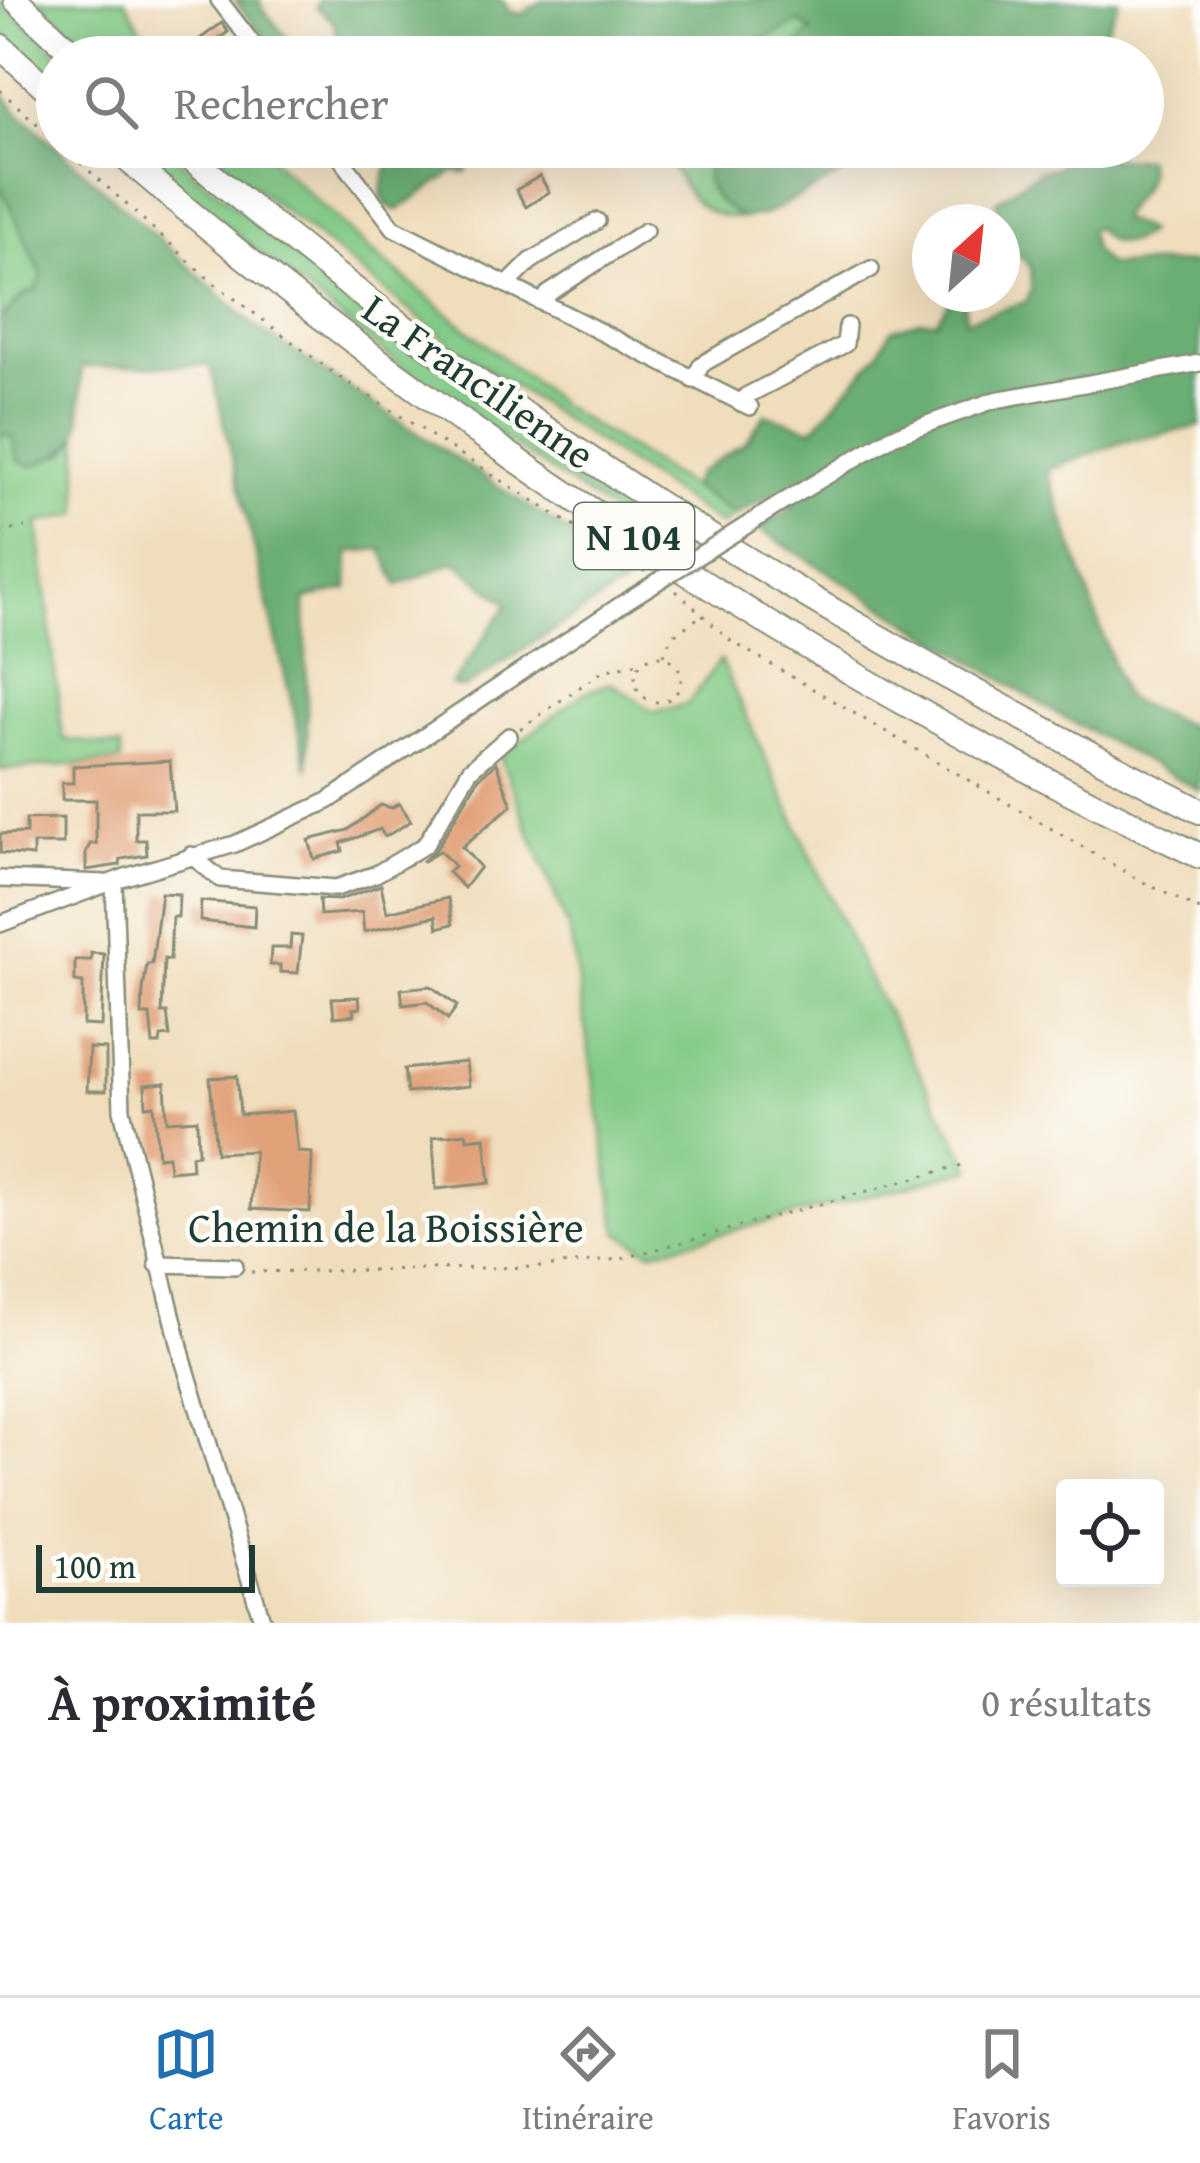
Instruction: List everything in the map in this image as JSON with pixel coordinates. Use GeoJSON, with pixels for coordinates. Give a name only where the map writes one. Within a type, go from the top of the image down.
{"type":"FeatureCollection","features":[{"type":"Feature","properties":{"kind":"highway"},"geometry":{"type":"LineString","coordinates":[[16,0],[55,36]]}},
{"type":"Feature","properties":{"kind":"highway"},"geometry":{"type":"LineString","coordinates":[[0,46],[36,79]]}},
{"type":"Feature","properties":{"kind":"highway","name":"La Francilienne"},"geometry":{"type":"LineString","coordinates":[[139,168],[361,346],[618,526],[861,676],[1200,856]]}},
{"type":"Feature","properties":{"kind":"highway","name":"La Francilienne"},"geometry":{"type":"LineString","coordinates":[[205,168],[423,341],[638,489],[897,648],[1200,811]]}},
{"type":"Feature","properties":{"kind":"street"},"geometry":{"type":"LineString","coordinates":[[220,0],[247,36]]}},
{"type":"Feature","properties":{"kind":"street"},"geometry":{"type":"LineString","coordinates":[[348,168],[394,228],[746,405],[746,396],[845,344],[847,326]]}},
{"type":"Feature","properties":{"kind":"street"},"geometry":{"type":"LineString","coordinates":[[507,285],[531,261],[597,221]]}},
{"type":"Feature","properties":{"kind":"street"},"geometry":{"type":"LineString","coordinates":[[543,303],[548,294],[645,231]]}},
{"type":"Feature","properties":{"kind":"street"},"geometry":{"type":"LineString","coordinates":[[693,380],[702,364],[871,268]]}},
{"type":"Feature","properties":{"kind":"street"},"geometry":{"type":"LineString","coordinates":[[0,924],[264,832],[328,801],[625,602],[893,436],[995,400],[1200,363]]}},
{"type":"Feature","properties":{"kind":"street"},"geometry":{"type":"LineString","coordinates":[[190,855],[220,879],[336,888],[376,874],[425,845],[470,770],[509,736]]}},
{"type":"Feature","properties":{"kind":"street"},"geometry":{"type":"LineString","coordinates":[[0,879],[114,883]]}},
{"type":"Feature","properties":{"kind":"street"},"geometry":{"type":"LineString","coordinates":[[114,883],[122,1110],[157,1264],[263,1623]]}},
{"type":"Feature","properties":{"kind":"street","name":"Chemin de la Boissière"},"geometry":{"type":"LineString","coordinates":[[157,1264],[236,1266]]}},
{"type":"Feature","properties":{"kind":"path"},"geometry":{"type":"LineString","coordinates":[[0,90],[36,123]]}},
{"type":"Feature","properties":{"kind":"path"},"geometry":{"type":"LineString","coordinates":[[0,533],[25,527]]}},
{"type":"Feature","properties":{"kind":"path"},"geometry":{"type":"LineString","coordinates":[[663,656],[671,637],[701,616]]}},
{"type":"Feature","properties":{"kind":"path"},"geometry":{"type":"LineString","coordinates":[[509,736],[602,670],[663,656],[676,664],[681,677],[677,692],[666,700],[650,700],[638,690],[635,675],[643,662]]}},
{"type":"Feature","properties":{"kind":"path","name":"Chemin de la Boissière"},"geometry":{"type":"LineString","coordinates":[[236,1266],[240,1272],[469,1269],[621,1259],[962,1165]]}},
{"type":"Feature","properties":{"kind":"green space"},"geometry":{"type":"Polygon","coordinates":[[[0,0],[40,36],[36,36],[36,65],[0,32],[0,0]]]}},
{"type":"Feature","properties":{"kind":"green space"},"geometry":{"type":"Polygon","coordinates":[[[38,0],[125,0],[145,36],[77,36],[38,0]]]}},
{"type":"Feature","properties":{"kind":"green space"},"geometry":{"type":"Polygon","coordinates":[[[234,0],[260,0],[286,36],[263,36],[234,0]]]}},
{"type":"Feature","properties":{"kind":"green space"},"geometry":{"type":"Polygon","coordinates":[[[319,0],[503,0],[510,12],[522,14],[544,0],[1119,0],[1103,36],[807,36],[812,31],[800,22],[771,36],[338,36],[334,22],[316,7],[319,0]]]}},
{"type":"Feature","properties":{"kind":"green space"},"geometry":{"type":"Polygon","coordinates":[[[800,22],[812,31],[807,36],[771,36],[800,22]]]}},
{"type":"Feature","properties":{"kind":"green space"},"geometry":{"type":"Polygon","coordinates":[[[0,88],[36,128],[36,168],[80,168],[256,327],[636,577],[464,688],[451,685],[508,604],[455,562],[398,585],[382,549],[349,552],[348,589],[305,599],[308,770],[210,365],[82,367],[81,418],[74,440],[52,458],[32,466],[19,461],[12,436],[0,434],[0,320],[22,296],[36,290],[42,275],[0,185],[0,88]]]}},
{"type":"Feature","properties":{"kind":"green space"},"geometry":{"type":"Polygon","coordinates":[[[153,168],[189,168],[295,256],[699,539],[675,555],[426,386],[153,168]]]}},
{"type":"Feature","properties":{"kind":"green space"},"geometry":{"type":"Polygon","coordinates":[[[230,168],[281,168],[371,251],[562,406],[735,515],[721,525],[458,349],[230,168]]]}},
{"type":"Feature","properties":{"kind":"green space"},"geometry":{"type":"Polygon","coordinates":[[[387,168],[468,168],[466,173],[454,171],[398,210],[386,205],[381,194],[387,168]]]}},
{"type":"Feature","properties":{"kind":"green space"},"geometry":{"type":"Polygon","coordinates":[[[673,168],[707,168],[709,189],[742,218],[725,217],[700,206],[673,168]]]}},
{"type":"Feature","properties":{"kind":"green space"},"geometry":{"type":"Polygon","coordinates":[[[855,168],[763,215],[742,218],[715,197],[706,171],[855,168]]]}},
{"type":"Feature","properties":{"kind":"green space"},"geometry":{"type":"Polygon","coordinates":[[[1147,168],[1145,183],[1120,219],[1148,231],[1121,243],[1095,228],[1089,230],[1093,250],[1108,265],[1192,263],[1200,269],[1200,426],[1121,443],[1047,470],[1124,698],[1200,731],[1200,791],[1054,712],[759,529],[793,507],[775,493],[735,515],[691,486],[698,473],[746,442],[765,414],[813,429],[878,354],[891,330],[936,321],[942,312],[965,312],[966,320],[993,312],[1020,312],[1020,304],[1031,291],[1031,267],[1020,256],[1020,204],[996,202],[1039,171],[1147,168]]]}},
{"type":"Feature","properties":{"kind":"green space"},"geometry":{"type":"Polygon","coordinates":[[[0,185],[42,275],[36,290],[22,296],[0,320],[0,185]]]}},
{"type":"Feature","properties":{"kind":"green space"},"geometry":{"type":"Polygon","coordinates":[[[0,434],[12,436],[19,461],[65,454],[79,437],[79,514],[38,523],[63,739],[121,747],[121,761],[0,770],[0,434]]]}},
{"type":"Feature","properties":{"kind":"green space"},"geometry":{"type":"Polygon","coordinates":[[[720,660],[862,966],[972,1169],[651,1252],[618,1232],[570,933],[500,757],[585,692],[611,683],[654,712],[688,704],[720,660]]]}},
{"type":"Feature","properties":{"kind":"building"},"geometry":{"type":"Polygon","coordinates":[[[222,23],[228,32],[222,36],[204,36],[222,23]]]}},
{"type":"Feature","properties":{"kind":"building"},"geometry":{"type":"Polygon","coordinates":[[[540,176],[549,192],[526,207],[516,190],[540,176]]]}},
{"type":"Feature","properties":{"kind":"building"},"geometry":{"type":"Polygon","coordinates":[[[170,761],[174,811],[136,811],[136,840],[146,840],[147,855],[86,870],[86,852],[90,844],[96,844],[96,800],[62,800],[62,783],[73,783],[73,766],[170,761]]]}},
{"type":"Feature","properties":{"kind":"building"},"geometry":{"type":"Polygon","coordinates":[[[496,763],[512,805],[462,847],[480,867],[464,888],[448,872],[454,866],[440,851],[422,862],[435,851],[479,778],[496,763]]]}},
{"type":"Feature","properties":{"kind":"building"},"geometry":{"type":"Polygon","coordinates":[[[399,803],[411,821],[385,837],[380,829],[341,843],[343,851],[314,859],[309,840],[348,830],[381,805],[392,808],[399,803]]]}},
{"type":"Feature","properties":{"kind":"building"},"geometry":{"type":"Polygon","coordinates":[[[63,818],[63,844],[33,844],[33,856],[0,853],[0,834],[26,833],[26,819],[63,818]]]}},
{"type":"Feature","properties":{"kind":"building"},"geometry":{"type":"Polygon","coordinates":[[[381,885],[387,912],[448,898],[453,924],[438,928],[436,916],[364,932],[362,912],[320,915],[319,899],[339,900],[381,885]]]}},
{"type":"Feature","properties":{"kind":"building"},"geometry":{"type":"Polygon","coordinates":[[[161,893],[179,894],[178,917],[172,917],[170,960],[164,959],[162,1013],[167,1013],[170,1036],[153,1044],[150,1015],[142,1015],[143,990],[147,964],[152,964],[161,893]]]}},
{"type":"Feature","properties":{"kind":"building"},"geometry":{"type":"Polygon","coordinates":[[[201,901],[255,906],[254,927],[200,921],[201,901]]]}},
{"type":"Feature","properties":{"kind":"building"},"geometry":{"type":"Polygon","coordinates":[[[291,935],[302,936],[298,973],[280,972],[280,965],[270,965],[271,948],[290,948],[291,935]]]}},
{"type":"Feature","properties":{"kind":"building"},"geometry":{"type":"Polygon","coordinates":[[[91,953],[104,954],[101,1026],[83,1025],[83,983],[75,982],[75,960],[91,960],[91,953]]]}},
{"type":"Feature","properties":{"kind":"building"},"geometry":{"type":"Polygon","coordinates":[[[431,986],[457,1006],[448,1019],[427,1002],[403,1005],[401,989],[431,986]]]}},
{"type":"Feature","properties":{"kind":"building"},"geometry":{"type":"Polygon","coordinates":[[[359,997],[360,1008],[353,1009],[354,1015],[334,1017],[332,998],[359,997]]]}},
{"type":"Feature","properties":{"kind":"building"},"geometry":{"type":"Polygon","coordinates":[[[89,1048],[106,1049],[106,1091],[87,1091],[89,1048]]]}},
{"type":"Feature","properties":{"kind":"building"},"geometry":{"type":"Polygon","coordinates":[[[466,1062],[469,1086],[407,1093],[404,1069],[466,1062]]]}},
{"type":"Feature","properties":{"kind":"building"},"geometry":{"type":"Polygon","coordinates":[[[237,1076],[240,1115],[293,1111],[298,1152],[312,1153],[310,1212],[251,1209],[254,1151],[216,1153],[210,1078],[237,1076]]]}},
{"type":"Feature","properties":{"kind":"building"},"geometry":{"type":"Polygon","coordinates":[[[165,1083],[167,1121],[197,1119],[198,1154],[191,1155],[192,1169],[169,1171],[168,1156],[158,1157],[154,1105],[146,1106],[145,1085],[165,1083]]]}},
{"type":"Feature","properties":{"kind":"building"},"geometry":{"type":"Polygon","coordinates":[[[466,1133],[467,1139],[485,1137],[490,1183],[436,1189],[433,1137],[466,1133]]]}}]}
